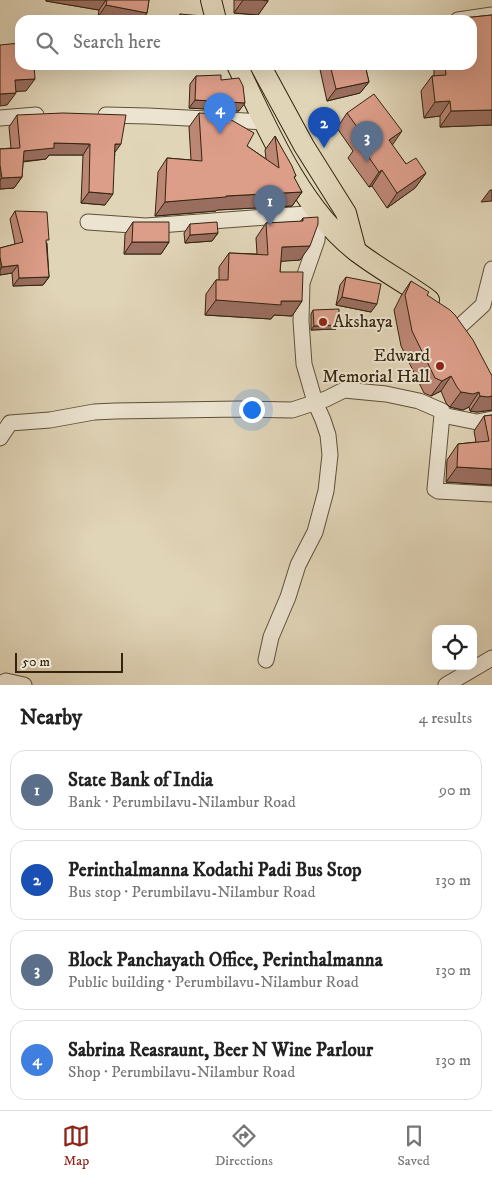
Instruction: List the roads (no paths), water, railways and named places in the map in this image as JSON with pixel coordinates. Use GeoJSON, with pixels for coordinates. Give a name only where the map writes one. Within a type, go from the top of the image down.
{"type":"FeatureCollection","features":[{"type":"Feature","properties":{"kind":"main road"},"geometry":{"type":"LineString","coordinates":[[211,0],[215,15]]}},
{"type":"Feature","properties":{"kind":"main road"},"geometry":{"type":"LineString","coordinates":[[239,70],[264,122],[306,197],[319,213],[335,232],[356,251],[428,299],[446,314],[463,337]]}},
{"type":"Feature","properties":{"kind":"main road"},"geometry":{"type":"LineString","coordinates":[[263,70],[304,146],[346,213],[356,251]]}},
{"type":"Feature","properties":{"kind":"street"},"geometry":{"type":"LineString","coordinates":[[477,17],[492,15]]}},
{"type":"Feature","properties":{"kind":"street"},"geometry":{"type":"LineString","coordinates":[[0,118],[49,114]]}},
{"type":"Feature","properties":{"kind":"street"},"geometry":{"type":"LineString","coordinates":[[95,115],[264,122]]}},
{"type":"Feature","properties":{"kind":"street"},"geometry":{"type":"LineString","coordinates":[[88,222],[146,226],[319,213],[317,240],[302,283],[301,321],[304,364],[315,402],[328,435],[330,455],[326,491],[316,532],[298,565],[288,597],[271,637],[266,660]]}},
{"type":"Feature","properties":{"kind":"street"},"geometry":{"type":"LineString","coordinates":[[463,337],[484,305],[492,269]]}},
{"type":"Feature","properties":{"kind":"street"},"geometry":{"type":"LineString","coordinates":[[0,438],[10,423],[50,420],[94,412],[213,409],[292,410],[326,399],[344,390],[386,394],[419,401],[442,411],[435,488],[438,491],[492,494]]}},
{"type":"Feature","properties":{"kind":"street"},"geometry":{"type":"LineString","coordinates":[[442,415],[477,422],[492,419]]}},
{"type":"Feature","properties":{"kind":"street"},"geometry":{"type":"LineString","coordinates":[[446,685],[492,658]]}},
{"type":"Feature","properties":{"kind":"street"},"geometry":{"type":"LineString","coordinates":[[0,684],[6,681],[24,685]]}},
{"type":"Feature","properties":{"kind":"place","name":"Sabrina Reasraunt, Beer N Wine Parlour"},"geometry":{"type":"Point","coordinates":[220,134]}},
{"type":"Feature","properties":{"kind":"place","name":"Perinthalmanna Kodathi Padi Bus Stop"},"geometry":{"type":"Point","coordinates":[324,148]}},
{"type":"Feature","properties":{"kind":"place","name":"Block Panchayath Office, Perinthalmanna"},"geometry":{"type":"Point","coordinates":[367,162]}},
{"type":"Feature","properties":{"kind":"place","name":"State Bank of India"},"geometry":{"type":"Point","coordinates":[270,226]}},
{"type":"Feature","properties":{"kind":"place","name":"Akshaya"},"geometry":{"type":"Point","coordinates":[323,322]}},
{"type":"Feature","properties":{"kind":"place","name":"Edward Memorial Hall"},"geometry":{"type":"Point","coordinates":[440,366]}}]}
